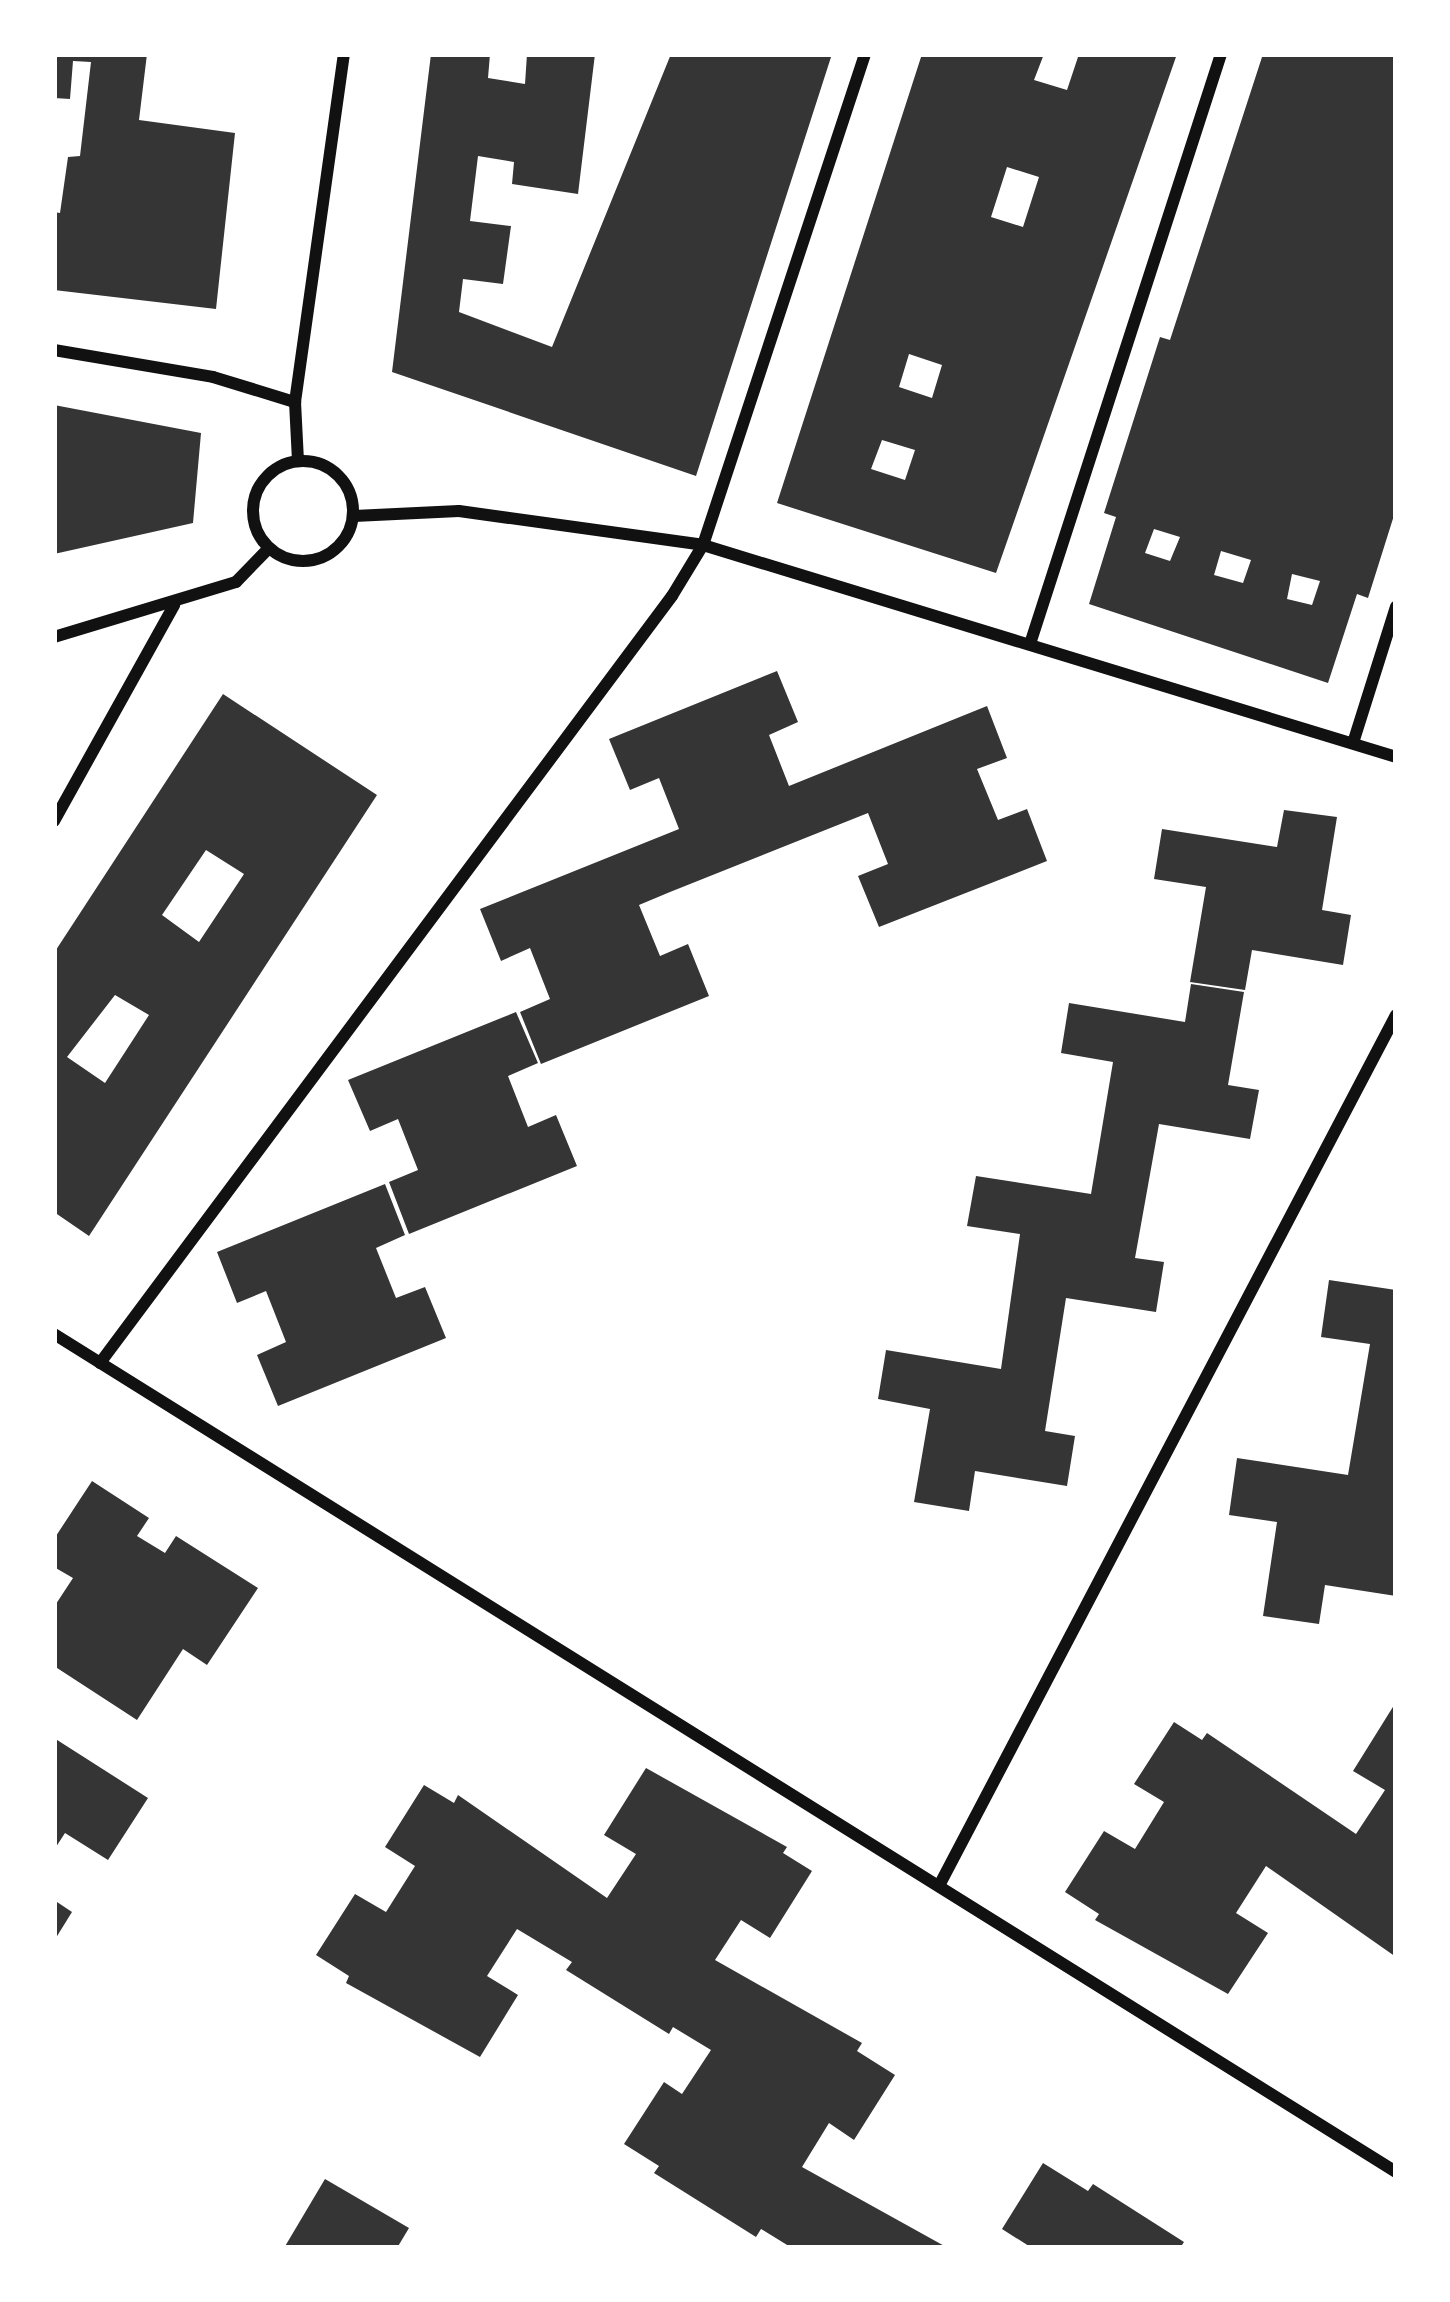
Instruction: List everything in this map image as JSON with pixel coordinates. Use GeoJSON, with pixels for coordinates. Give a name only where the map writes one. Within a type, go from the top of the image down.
{"type":"FeatureCollection","features":[{"type":"Feature","properties":{"kind":"street"},"geometry":{"type":"LineString","coordinates":[[298,461],[295,402],[344,54]]}},
{"type":"Feature","properties":{"kind":"street"},"geometry":{"type":"LineString","coordinates":[[100,1363],[672,596],[703,545],[865,54]]}},
{"type":"Feature","properties":{"kind":"street"},"geometry":{"type":"LineString","coordinates":[[1030,644],[1221,54]]}},
{"type":"Feature","properties":{"kind":"street"},"geometry":{"type":"LineString","coordinates":[[54,350],[213,377],[295,402]]}},
{"type":"Feature","properties":{"kind":"street"},"geometry":{"type":"LineString","coordinates":[[298,461],[338,475],[354,516],[332,554],[310,562],[268,549],[257,533],[255,495],[265,478],[298,461]]}},
{"type":"Feature","properties":{"kind":"street"},"geometry":{"type":"LineString","coordinates":[[354,516],[459,511],[703,545],[1396,757]]}},
{"type":"Feature","properties":{"kind":"street"},"geometry":{"type":"LineString","coordinates":[[54,637],[174,605],[236,582],[268,549]]}},
{"type":"Feature","properties":{"kind":"street"},"geometry":{"type":"LineString","coordinates":[[54,821],[95,760],[174,605]]}},
{"type":"Feature","properties":{"kind":"street"},"geometry":{"type":"LineString","coordinates":[[1354,743],[1396,607]]}},
{"type":"Feature","properties":{"kind":"street"},"geometry":{"type":"LineString","coordinates":[[941,1882],[1396,1015]]}},
{"type":"Feature","properties":{"kind":"street"},"geometry":{"type":"LineString","coordinates":[[54,1334],[941,1882],[1396,2172]]}},
{"type":"Feature","properties":{"kind":"building"},"geometry":{"type":"Polygon","coordinates":[[[54,54],[147,54],[139,120],[235,133],[216,309],[54,290],[54,212],[60,213],[68,157],[80,156],[91,62],[73,61],[70,99],[54,98],[54,54]]]}},
{"type":"Feature","properties":{"kind":"building"},"geometry":{"type":"Polygon","coordinates":[[[431,54],[490,54],[488,78],[525,84],[527,54],[595,54],[578,194],[512,184],[514,162],[478,156],[470,221],[511,226],[503,284],[463,279],[459,312],[552,347],[671,54],[832,54],[696,476],[392,372],[431,54]]]}},
{"type":"Feature","properties":{"kind":"building"},"geometry":{"type":"Polygon","coordinates":[[[922,54],[1044,54],[1034,80],[1067,90],[1079,54],[1177,54],[996,573],[777,503],[922,54]],[[1007,167],[991,217],[1023,227],[1039,177],[1007,167]],[[909,354],[899,387],[932,398],[942,365],[909,354]],[[882,440],[871,469],[905,480],[915,450],[882,440]]]}},
{"type":"Feature","properties":{"kind":"building"},"geometry":{"type":"Polygon","coordinates":[[[1263,54],[1396,54],[1396,509],[1368,598],[1357,594],[1328,683],[1089,604],[1116,517],[1104,513],[1160,337],[1170,340],[1263,54]],[[1154,529],[1145,553],[1170,561],[1180,537],[1154,529]],[[1221,551],[1214,575],[1243,583],[1251,560],[1221,551]],[[1292,574],[1287,599],[1312,605],[1320,581],[1292,574]]]}},
{"type":"Feature","properties":{"kind":"building"},"geometry":{"type":"Polygon","coordinates":[[[54,405],[201,433],[193,523],[54,554],[54,405]]]}},
{"type":"Feature","properties":{"kind":"building"},"geometry":{"type":"Polygon","coordinates":[[[777,671],[798,722],[769,735],[789,786],[987,706],[1007,758],[977,769],[998,820],[1027,809],[1047,861],[879,927],[858,876],[888,864],[868,813],[670,892],[639,905],[660,956],[688,944],[709,996],[541,1064],[520,1012],[550,999],[530,948],[501,961],[480,909],[679,829],[659,778],[630,790],[609,739],[777,671]]]}},
{"type":"Feature","properties":{"kind":"building"},"geometry":{"type":"Polygon","coordinates":[[[223,694],[377,795],[89,1236],[54,1212],[54,953],[223,694]],[[206,850],[162,915],[199,942],[244,874],[206,850]],[[115,995],[67,1057],[105,1083],[149,1015],[115,995]]]}},
{"type":"Feature","properties":{"kind":"building"},"geometry":{"type":"Polygon","coordinates":[[[1284,810],[1337,817],[1322,910],[1351,915],[1343,965],[1252,950],[1245,990],[1190,982],[1206,887],[1154,879],[1162,829],[1277,847],[1284,810]]]}},
{"type":"Feature","properties":{"kind":"building"},"geometry":{"type":"Polygon","coordinates":[[[1191,984],[1244,992],[1228,1085],[1259,1090],[1250,1139],[1159,1124],[1135,1258],[1164,1262],[1156,1312],[1066,1298],[1045,1431],[1075,1436],[1067,1486],[975,1471],[969,1511],[914,1502],[930,1409],[878,1399],[886,1350],[1001,1369],[1020,1234],[967,1226],[976,1176],[1091,1194],[1113,1062],[1061,1053],[1069,1003],[1185,1022],[1191,984]]]}},
{"type":"Feature","properties":{"kind":"building"},"geometry":{"type":"Polygon","coordinates":[[[516,1012],[538,1063],[508,1076],[528,1127],[556,1115],[577,1166],[409,1234],[389,1182],[418,1170],[398,1119],[370,1131],[348,1080],[516,1012]]]}},
{"type":"Feature","properties":{"kind":"building"},"geometry":{"type":"Polygon","coordinates":[[[385,1184],[405,1235],[376,1248],[396,1298],[425,1287],[446,1338],[278,1406],[257,1355],[286,1342],[266,1291],[237,1303],[217,1252],[385,1184]]]}},
{"type":"Feature","properties":{"kind":"building"},"geometry":{"type":"Polygon","coordinates":[[[1329,1280],[1396,1290],[1396,1596],[1325,1585],[1319,1624],[1263,1616],[1277,1522],[1229,1515],[1237,1458],[1348,1475],[1370,1344],[1321,1337],[1329,1280]]]}},
{"type":"Feature","properties":{"kind":"building"},"geometry":{"type":"Polygon","coordinates":[[[92,1481],[149,1518],[137,1536],[165,1553],[176,1536],[258,1588],[207,1665],[183,1649],[137,1720],[54,1666],[54,1607],[73,1578],[54,1567],[54,1539],[92,1481]]]}},
{"type":"Feature","properties":{"kind":"building"},"geometry":{"type":"Polygon","coordinates":[[[1396,1702],[1396,1957],[1266,1866],[1236,1913],[1268,1933],[1228,1994],[1095,1920],[1099,1914],[1065,1892],[1104,1831],[1135,1849],[1164,1802],[1134,1784],[1174,1722],[1202,1740],[1207,1733],[1356,1834],[1385,1790],[1353,1771],[1396,1702]]]}},
{"type":"Feature","properties":{"kind":"building"},"geometry":{"type":"Polygon","coordinates":[[[54,1738],[148,1798],[108,1860],[65,1833],[54,1850],[54,1738]]]}},
{"type":"Feature","properties":{"kind":"building"},"geometry":{"type":"Polygon","coordinates":[[[646,1768],[787,1847],[783,1853],[812,1871],[770,1938],[741,1920],[715,1960],[862,2043],[857,2051],[895,2075],[854,2140],[829,2123],[802,2167],[948,2248],[792,2248],[761,2229],[756,2237],[654,2173],[659,2166],[624,2144],[664,2082],[682,2094],[711,2050],[673,2027],[669,2034],[566,1970],[572,1962],[517,1929],[487,1976],[518,1995],[480,2057],[346,1983],[349,1976],[316,1955],[355,1894],[386,1912],[415,1866],[385,1847],[424,1785],[454,1803],[458,1795],[607,1898],[636,1854],[604,1835],[646,1768]]]}},
{"type":"Feature","properties":{"kind":"building"},"geometry":{"type":"Polygon","coordinates":[[[54,1900],[72,1912],[54,1941],[54,1900]]]}},
{"type":"Feature","properties":{"kind":"building"},"geometry":{"type":"Polygon","coordinates":[[[1043,2163],[1088,2191],[1093,2184],[1184,2242],[1180,2248],[1032,2248],[1002,2229],[1043,2163]]]}},
{"type":"Feature","properties":{"kind":"building"},"geometry":{"type":"Polygon","coordinates":[[[325,2179],[409,2228],[397,2248],[284,2248],[325,2179]]]}}]}
